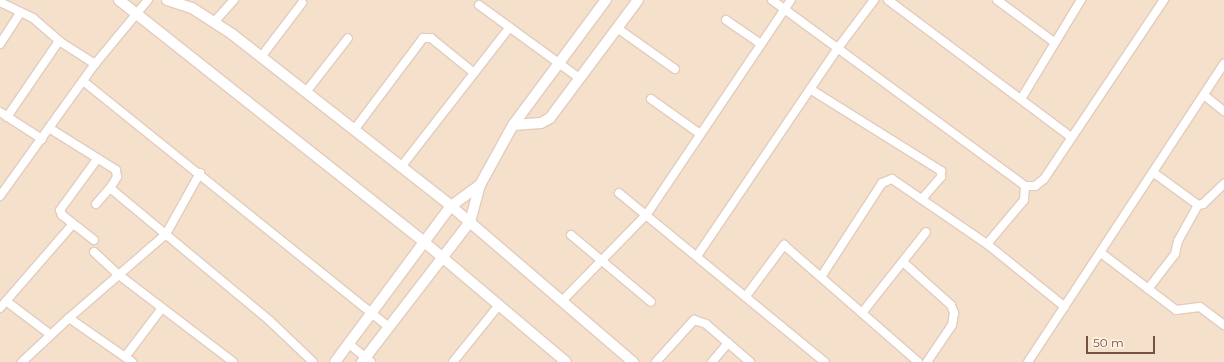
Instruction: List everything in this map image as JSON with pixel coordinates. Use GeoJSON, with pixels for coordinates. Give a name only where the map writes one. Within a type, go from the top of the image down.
{"type":"FeatureCollection","features":[{"type":"Feature","properties":{"kind":"street"},"geometry":{"type":"LineString","coordinates":[[119,0],[424,241],[566,362]]}},
{"type":"Feature","properties":{"kind":"street"},"geometry":{"type":"LineString","coordinates":[[1,192],[42,139],[95,64],[135,13],[148,0]]}},
{"type":"Feature","properties":{"kind":"street"},"geometry":{"type":"LineString","coordinates":[[167,0],[192,8],[215,21],[451,206],[634,362]]}},
{"type":"Feature","properties":{"kind":"street"},"geometry":{"type":"LineString","coordinates":[[215,21],[234,0]]}},
{"type":"Feature","properties":{"kind":"street"},"geometry":{"type":"LineString","coordinates":[[348,344],[366,360],[389,327],[470,222],[480,185],[513,125],[606,0]]}},
{"type":"Feature","properties":{"kind":"street"},"geometry":{"type":"LineString","coordinates":[[513,125],[541,123],[550,118],[638,0]]}},
{"type":"Feature","properties":{"kind":"street"},"geometry":{"type":"LineString","coordinates":[[772,0],[1026,186],[1035,186],[1044,178],[1164,0]]}},
{"type":"Feature","properties":{"kind":"street"},"geometry":{"type":"LineString","coordinates":[[562,301],[647,214],[791,0]]}},
{"type":"Feature","properties":{"kind":"street"},"geometry":{"type":"LineString","coordinates":[[697,256],[838,48],[874,0]]}},
{"type":"Feature","properties":{"kind":"street"},"geometry":{"type":"LineString","coordinates":[[888,0],[1071,137]]}},
{"type":"Feature","properties":{"kind":"street"},"geometry":{"type":"LineString","coordinates":[[1021,99],[1054,42],[1081,0]]}},
{"type":"Feature","properties":{"kind":"street"},"geometry":{"type":"LineString","coordinates":[[1000,1],[1054,42]]}},
{"type":"Feature","properties":{"kind":"street"},"geometry":{"type":"LineString","coordinates":[[0,2],[33,18],[59,40],[95,64]]}},
{"type":"Feature","properties":{"kind":"street"},"geometry":{"type":"LineString","coordinates":[[261,57],[302,3]]}},
{"type":"Feature","properties":{"kind":"street"},"geometry":{"type":"LineString","coordinates":[[479,4],[558,64],[579,78]]}},
{"type":"Feature","properties":{"kind":"street"},"geometry":{"type":"LineString","coordinates":[[0,44],[20,13]]}},
{"type":"Feature","properties":{"kind":"street"},"geometry":{"type":"LineString","coordinates":[[726,20],[761,44]]}},
{"type":"Feature","properties":{"kind":"street"},"geometry":{"type":"LineString","coordinates":[[401,167],[510,28]]}},
{"type":"Feature","properties":{"kind":"street"},"geometry":{"type":"LineString","coordinates":[[617,28],[675,69]]}},
{"type":"Feature","properties":{"kind":"street"},"geometry":{"type":"LineString","coordinates":[[306,92],[348,38]]}},
{"type":"Feature","properties":{"kind":"street"},"geometry":{"type":"LineString","coordinates":[[354,130],[423,38],[431,38],[474,73]]}},
{"type":"Feature","properties":{"kind":"street"},"geometry":{"type":"LineString","coordinates":[[42,139],[3,114],[59,40]]}},
{"type":"Feature","properties":{"kind":"street"},"geometry":{"type":"LineString","coordinates":[[1028,362],[1154,173],[1224,64]]}},
{"type":"Feature","properties":{"kind":"street"},"geometry":{"type":"LineString","coordinates":[[83,81],[200,173],[389,327]]}},
{"type":"Feature","properties":{"kind":"street"},"geometry":{"type":"LineString","coordinates":[[810,89],[941,171],[941,177],[922,199]]}},
{"type":"Feature","properties":{"kind":"street"},"geometry":{"type":"LineString","coordinates":[[1204,95],[1224,111]]}},
{"type":"Feature","properties":{"kind":"street"},"geometry":{"type":"LineString","coordinates":[[651,99],[700,134]]}},
{"type":"Feature","properties":{"kind":"street"},"geometry":{"type":"LineString","coordinates":[[49,128],[98,158],[118,173],[110,188],[96,204]]}},
{"type":"Feature","properties":{"kind":"street"},"geometry":{"type":"LineString","coordinates":[[94,240],[61,213],[61,206],[98,158]]}},
{"type":"Feature","properties":{"kind":"street"},"geometry":{"type":"LineString","coordinates":[[22,362],[69,318],[166,234],[200,173]]}},
{"type":"Feature","properties":{"kind":"street"},"geometry":{"type":"LineString","coordinates":[[1154,173],[1198,205]]}},
{"type":"Feature","properties":{"kind":"street"},"geometry":{"type":"LineString","coordinates":[[821,277],[885,180],[892,179],[987,244],[1065,307]]}},
{"type":"Feature","properties":{"kind":"street"},"geometry":{"type":"LineString","coordinates":[[1148,290],[1174,254],[1178,241],[1198,205],[1203,204],[1224,184]]}},
{"type":"Feature","properties":{"kind":"street"},"geometry":{"type":"LineString","coordinates":[[335,362],[451,206],[480,185]]}},
{"type":"Feature","properties":{"kind":"street"},"geometry":{"type":"LineString","coordinates":[[987,244],[1024,200],[1026,186]]}},
{"type":"Feature","properties":{"kind":"street"},"geometry":{"type":"LineString","coordinates":[[110,188],[270,321],[313,362]]}},
{"type":"Feature","properties":{"kind":"street"},"geometry":{"type":"LineString","coordinates":[[620,193],[825,362]]}},
{"type":"Feature","properties":{"kind":"street"},"geometry":{"type":"LineString","coordinates":[[0,308],[73,224]]}},
{"type":"Feature","properties":{"kind":"street"},"geometry":{"type":"LineString","coordinates":[[862,313],[926,232]]}},
{"type":"Feature","properties":{"kind":"street"},"geometry":{"type":"LineString","coordinates":[[571,235],[650,302]]}},
{"type":"Feature","properties":{"kind":"street"},"geometry":{"type":"LineString","coordinates":[[746,296],[784,245],[918,362]]}},
{"type":"Feature","properties":{"kind":"street"},"geometry":{"type":"LineString","coordinates":[[94,252],[119,275],[233,362]]}},
{"type":"Feature","properties":{"kind":"street"},"geometry":{"type":"LineString","coordinates":[[1101,253],[1176,310],[1200,307],[1224,325]]}},
{"type":"Feature","properties":{"kind":"street"},"geometry":{"type":"LineString","coordinates":[[903,262],[952,305],[954,313],[952,325],[927,362]]}},
{"type":"Feature","properties":{"kind":"street"},"geometry":{"type":"LineString","coordinates":[[6,301],[50,335]]}},
{"type":"Feature","properties":{"kind":"street"},"geometry":{"type":"LineString","coordinates":[[453,362],[499,305]]}},
{"type":"Feature","properties":{"kind":"street"},"geometry":{"type":"LineString","coordinates":[[69,318],[129,360],[162,308]]}},
{"type":"Feature","properties":{"kind":"street"},"geometry":{"type":"LineString","coordinates":[[656,362],[688,323],[694,320],[706,324],[750,362]]}},
{"type":"Feature","properties":{"kind":"street"},"geometry":{"type":"LineString","coordinates":[[712,362],[728,343]]}},
{"type":"Feature","properties":{"kind":"shaded area"},"geometry":{"type":"Polygon","coordinates":[[[0,0],[1224,0],[1224,362],[0,362],[0,0]]]}}]}
